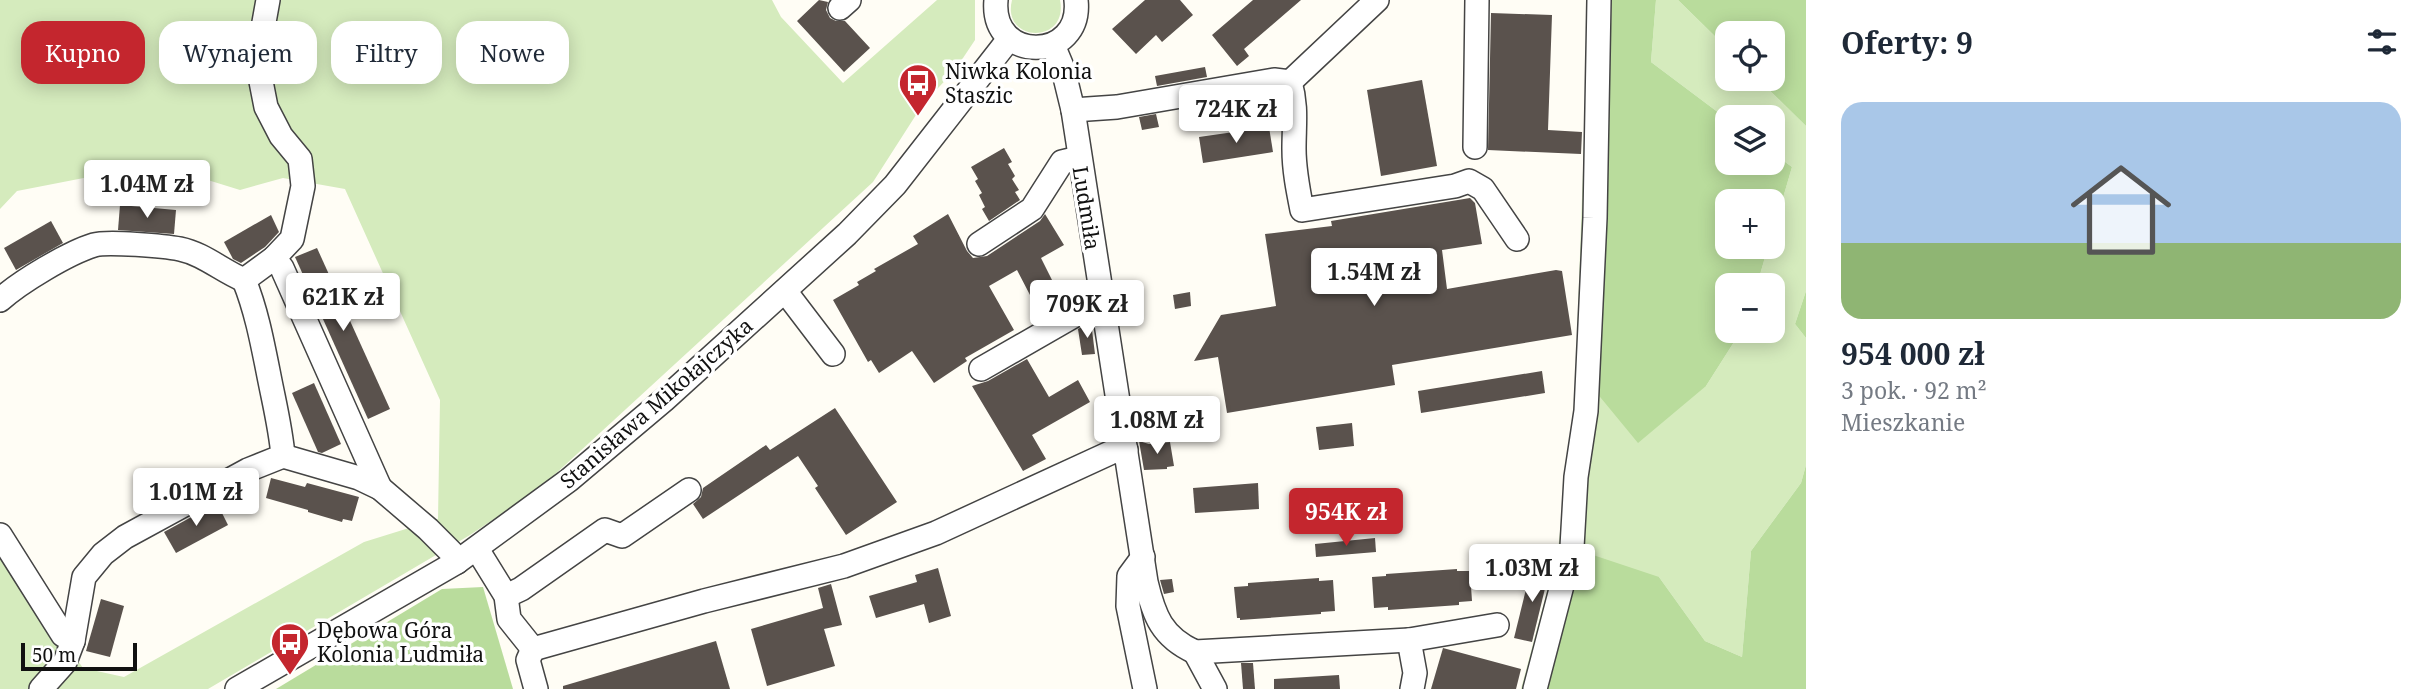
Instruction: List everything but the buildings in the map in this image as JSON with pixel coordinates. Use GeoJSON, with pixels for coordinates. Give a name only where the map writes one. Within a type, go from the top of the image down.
{"type":"FeatureCollection","features":[{"type":"Feature","properties":{"kind":"street"},"geometry":{"type":"LineString","coordinates":[[244,280],[274,258],[292,239],[303,187],[300,159],[281,136],[266,107],[259,51],[268,0]]}},
{"type":"Feature","properties":{"kind":"street"},"geometry":{"type":"LineString","coordinates":[[996,0],[996,16],[1009,39],[1023,46],[1038,48],[1053,45],[1063,38],[1076,15],[1076,0]]}},
{"type":"Feature","properties":{"kind":"street"},"geometry":{"type":"LineString","coordinates":[[1290,82],[1377,0]]}},
{"type":"Feature","properties":{"kind":"street"},"geometry":{"type":"LineString","coordinates":[[1475,147],[1477,0]]}},
{"type":"Feature","properties":{"kind":"street"},"geometry":{"type":"LineString","coordinates":[[1535,689],[1572,548],[1576,477],[1586,411],[1595,218],[1599,0]]}},
{"type":"Feature","properties":{"kind":"street","name":"Stanisława Mikołajczyka"},"geometry":{"type":"LineString","coordinates":[[237,689],[457,562],[569,480],[663,400],[847,234],[895,185],[1009,39]]}},
{"type":"Feature","properties":{"kind":"street","name":"Ludmiła"},"geometry":{"type":"LineString","coordinates":[[1053,45],[1063,69],[1073,110],[1146,582],[1161,626],[1178,644],[1195,652]]}},
{"type":"Feature","properties":{"kind":"street"},"geometry":{"type":"LineString","coordinates":[[1073,110],[1117,107],[1274,80],[1290,82]]}},
{"type":"Feature","properties":{"kind":"street"},"geometry":{"type":"LineString","coordinates":[[1290,82],[1296,102],[1294,149],[1296,181],[1302,210],[1455,186],[1469,181],[1483,189],[1517,239]]}},
{"type":"Feature","properties":{"kind":"street"},"geometry":{"type":"LineString","coordinates":[[979,244],[1032,209],[1062,162],[1079,158]]}},
{"type":"Feature","properties":{"kind":"street"},"geometry":{"type":"LineString","coordinates":[[0,300],[12,290],[75,253],[94,245],[111,242],[180,249],[210,260],[244,280],[253,303],[282,439],[283,456]]}},
{"type":"Feature","properties":{"kind":"street"},"geometry":{"type":"LineString","coordinates":[[274,258],[282,268],[380,488]]}},
{"type":"Feature","properties":{"kind":"street"},"geometry":{"type":"LineString","coordinates":[[785,291],[833,354]]}},
{"type":"Feature","properties":{"kind":"street"},"geometry":{"type":"LineString","coordinates":[[981,369],[1102,299]]}},
{"type":"Feature","properties":{"kind":"street"},"geometry":{"type":"LineString","coordinates":[[536,689],[528,660],[533,649],[704,601],[844,566],[936,533],[1112,452],[1126,450]]}},
{"type":"Feature","properties":{"kind":"street"},"geometry":{"type":"LineString","coordinates":[[41,689],[65,662],[73,641],[84,577],[103,554],[125,537],[248,470],[283,456],[359,478],[380,488],[428,529],[457,562]]}},
{"type":"Feature","properties":{"kind":"street"},"geometry":{"type":"LineString","coordinates":[[506,596],[606,530],[622,536],[689,490]]}},
{"type":"Feature","properties":{"kind":"street"},"geometry":{"type":"LineString","coordinates":[[0,534],[63,635],[73,641]]}},
{"type":"Feature","properties":{"kind":"street"},"geometry":{"type":"LineString","coordinates":[[477,549],[506,596],[509,619],[533,649]]}},
{"type":"Feature","properties":{"kind":"street"},"geometry":{"type":"LineString","coordinates":[[1143,557],[1129,576],[1128,606],[1145,689]]}},
{"type":"Feature","properties":{"kind":"street"},"geometry":{"type":"LineString","coordinates":[[1214,689],[1195,652],[1409,640],[1497,625]]}},
{"type":"Feature","properties":{"kind":"street"},"geometry":{"type":"LineString","coordinates":[[1409,640],[1415,673],[1412,689]]}},
{"type":"Feature","properties":{"kind":"green space"},"geometry":{"type":"Polygon","coordinates":[[[0,0],[772,0],[781,17],[843,83],[937,0],[975,0],[975,40],[955,70],[923,104],[873,182],[540,488],[470,535],[208,689],[0,689],[0,551],[83,668],[124,677],[364,542],[438,519],[440,400],[345,189],[283,178],[240,190],[198,177],[188,192],[138,184],[135,168],[17,191],[0,209],[0,0]]]}},
{"type":"Feature","properties":{"kind":"green space"},"geometry":{"type":"Polygon","coordinates":[[[1012,0],[1060,0],[1060,15],[1055,25],[1046,31],[1025,31],[1016,24],[1011,14],[1012,0]]]}},
{"type":"Feature","properties":{"kind":"green space"},"geometry":{"type":"Polygon","coordinates":[[[1589,0],[1612,0],[1706,386],[1733,343],[1785,343],[1785,273],[1760,273],[1765,259],[1785,259],[1785,191],[1792,167],[1785,162],[1785,105],[1806,126],[1806,291],[1795,324],[1806,338],[1806,465],[1801,483],[1751,551],[1742,657],[1705,641],[1659,577],[1545,689],[1521,689],[1558,550],[1575,395],[1589,0]]]}},
{"type":"Feature","properties":{"kind":"green space"},"geometry":{"type":"Polygon","coordinates":[[[1612,0],[1656,0],[1651,62],[1715,110],[1715,175],[1785,175],[1785,162],[1792,167],[1785,191],[1715,189],[1715,259],[1765,259],[1760,273],[1715,273],[1715,343],[1733,343],[1706,386],[1638,443],[1596,392],[1612,0]]]}},
{"type":"Feature","properties":{"kind":"green space"},"geometry":{"type":"Polygon","coordinates":[[[1656,0],[1678,0],[1715,36],[1715,91],[1770,91],[1785,105],[1715,105],[1715,110],[1651,62],[1656,0]]]}},
{"type":"Feature","properties":{"kind":"green space"},"geometry":{"type":"Polygon","coordinates":[[[1678,0],[1806,0],[1806,126],[1770,91],[1785,91],[1785,21],[1715,21],[1715,36],[1678,0]]]}},
{"type":"Feature","properties":{"kind":"green space"},"geometry":{"type":"Polygon","coordinates":[[[1806,291],[1806,338],[1795,324],[1806,291]]]}},
{"type":"Feature","properties":{"kind":"green space"},"geometry":{"type":"Polygon","coordinates":[[[1806,465],[1806,689],[1545,689],[1584,552],[1659,577],[1705,641],[1742,657],[1751,551],[1801,483],[1806,465]]]}},
{"type":"Feature","properties":{"kind":"green space"},"geometry":{"type":"Polygon","coordinates":[[[483,587],[513,689],[276,689],[442,589],[483,587]]]}},
{"type":"Feature","properties":{"kind":"place","name":"Niwka Kolonia Staszic"},"geometry":{"type":"Point","coordinates":[918,117]}},
{"type":"Feature","properties":{"kind":"place","name":"Dębowa Góra Kolonia Ludmiła"},"geometry":{"type":"Point","coordinates":[290,676]}}]}
